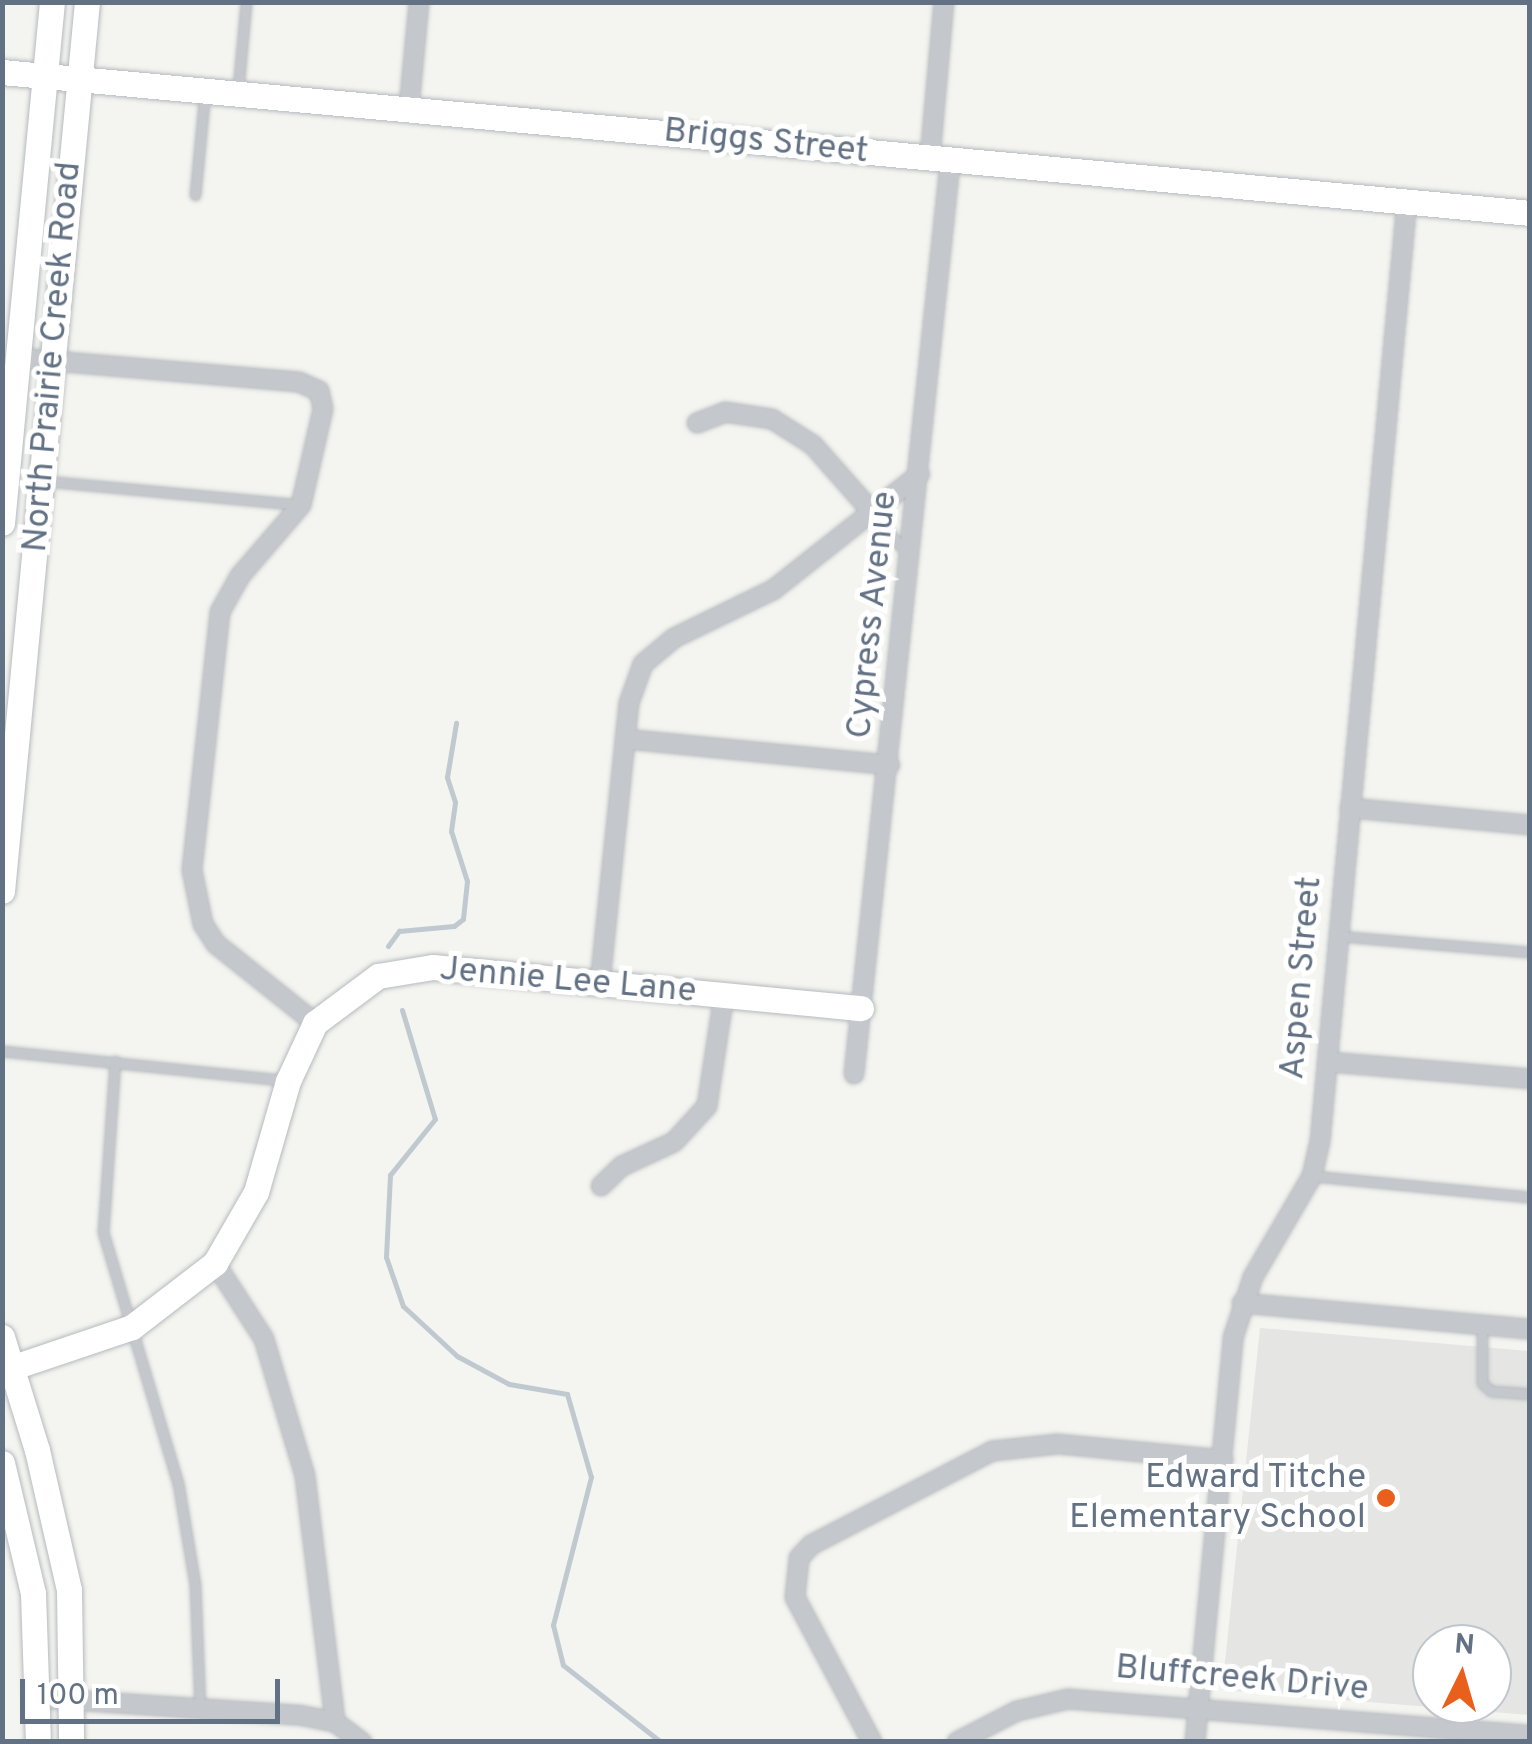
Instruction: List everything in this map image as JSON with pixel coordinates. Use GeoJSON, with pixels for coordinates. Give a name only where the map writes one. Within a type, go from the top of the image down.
{"type":"FeatureCollection","features":[{"type":"Feature","properties":{"kind":"street","name":"North Prairie Creek Road"},"geometry":{"type":"LineString","coordinates":[[2,522],[52,2]]}},
{"type":"Feature","properties":{"kind":"street","name":"North Prairie Creek Road"},"geometry":{"type":"LineString","coordinates":[[2,891],[87,2]]}},
{"type":"Feature","properties":{"kind":"street"},"geometry":{"type":"LineString","coordinates":[[409,108],[419,2]]}},
{"type":"Feature","properties":{"kind":"street","name":"Cypress Avenue"},"geometry":{"type":"LineString","coordinates":[[854,1074],[920,474],[940,160],[944,2]]}},
{"type":"Feature","properties":{"kind":"street","name":"Briggs Street"},"geometry":{"type":"LineString","coordinates":[[2,72],[1530,213]]}},
{"type":"Feature","properties":{"kind":"street","name":"Aspen Street"},"geometry":{"type":"LineString","coordinates":[[1195,1742],[1242,1302],[1312,1176],[1329,1062],[1407,201]]}},
{"type":"Feature","properties":{"kind":"street"},"geometry":{"type":"LineString","coordinates":[[18,358],[300,382],[318,391],[323,409],[302,505],[240,576],[220,612],[192,870],[198,911],[216,944],[315,1023]]}},
{"type":"Feature","properties":{"kind":"street"},"geometry":{"type":"LineString","coordinates":[[697,423],[725,412],[772,418],[813,445],[872,512]]}},
{"type":"Feature","properties":{"kind":"street"},"geometry":{"type":"LineString","coordinates":[[600,983],[625,740],[635,680],[658,648],[773,590],[920,474]]}},
{"type":"Feature","properties":{"kind":"street"},"geometry":{"type":"LineString","coordinates":[[625,740],[890,765]]}},
{"type":"Feature","properties":{"kind":"street"},"geometry":{"type":"LineString","coordinates":[[1350,808],[1530,825]]}},
{"type":"Feature","properties":{"kind":"street","name":"Jennie Lee Lane"},"geometry":{"type":"LineString","coordinates":[[7,1370],[132,1328],[214,1263],[256,1192],[288,1081],[315,1023],[356,988],[410,968],[861,1008]]}},
{"type":"Feature","properties":{"kind":"street"},"geometry":{"type":"LineString","coordinates":[[601,1186],[622,1166],[674,1142],[707,1106],[724,995]]}},
{"type":"Feature","properties":{"kind":"street"},"geometry":{"type":"LineString","coordinates":[[1329,1062],[1530,1079]]}},
{"type":"Feature","properties":{"kind":"street"},"geometry":{"type":"LineString","coordinates":[[214,1263],[264,1339],[296,1442],[320,1568],[335,1722]]}},
{"type":"Feature","properties":{"kind":"street"},"geometry":{"type":"LineString","coordinates":[[1242,1302],[1530,1329]]}},
{"type":"Feature","properties":{"kind":"street"},"geometry":{"type":"LineString","coordinates":[[2,1336],[7,1370],[60,1542],[73,1698],[70,1742]]}},
{"type":"Feature","properties":{"kind":"street"},"geometry":{"type":"LineString","coordinates":[[872,1742],[796,1597],[798,1558],[811,1545],[992,1451],[1058,1444],[1223,1460]]}},
{"type":"Feature","properties":{"kind":"street"},"geometry":{"type":"LineString","coordinates":[[2,1463],[33,1593],[41,1698],[38,1742]]}},
{"type":"Feature","properties":{"kind":"street"},"geometry":{"type":"LineString","coordinates":[[41,1698],[200,1707],[335,1722],[362,1742]]}},
{"type":"Feature","properties":{"kind":"street","name":"Bluffcreek Drive"},"geometry":{"type":"LineString","coordinates":[[958,1742],[1017,1712],[1068,1699],[1530,1736]]}},
{"type":"Feature","properties":{"kind":"lane"},"geometry":{"type":"LineString","coordinates":[[238,92],[246,2]]}},
{"type":"Feature","properties":{"kind":"lane"},"geometry":{"type":"LineString","coordinates":[[194,195],[206,89]]}},
{"type":"Feature","properties":{"kind":"lane"},"geometry":{"type":"LineString","coordinates":[[41,480],[302,505]]}},
{"type":"Feature","properties":{"kind":"lane"},"geometry":{"type":"LineString","coordinates":[[872,512],[911,559]]}},
{"type":"Feature","properties":{"kind":"lane"},"geometry":{"type":"LineString","coordinates":[[1338,936],[1530,952]]}},
{"type":"Feature","properties":{"kind":"lane"},"geometry":{"type":"LineString","coordinates":[[2,1051],[288,1081]]}},
{"type":"Feature","properties":{"kind":"lane"},"geometry":{"type":"LineString","coordinates":[[115,1061],[101,1212],[178,1483],[195,1585],[200,1707]]}},
{"type":"Feature","properties":{"kind":"lane"},"geometry":{"type":"LineString","coordinates":[[1312,1176],[1530,1197]]}},
{"type":"Feature","properties":{"kind":"lane"},"geometry":{"type":"LineString","coordinates":[[1482,1325],[1482,1383],[1491,1390],[1530,1394]]}},
{"type":"Feature","properties":{"kind":"shaded area","name":"Edward Titche Elementary School"},"geometry":{"type":"Polygon","coordinates":[[[1260,1328],[1529,1351],[1529,1715],[1512,1714],[1512,1624],[1412,1624],[1412,1705],[1222,1690],[1260,1328]]]}},
{"type":"Feature","properties":{"kind":"waterway"},"geometry":{"type":"LineString","coordinates":[[388,946],[399,931],[454,926],[463,919],[467,881],[451,831],[455,802],[447,777],[456,723]]}},
{"type":"Feature","properties":{"kind":"waterway"},"geometry":{"type":"LineString","coordinates":[[402,1010],[435,1119],[390,1175],[386,1257],[403,1306],[457,1356],[509,1384],[567,1394],[591,1477],[553,1625],[563,1665],[661,1742]]}},
{"type":"Feature","properties":{"kind":"place","name":"Edward Titche Elementary School"},"geometry":{"type":"Point","coordinates":[1386,1498]}}]}
